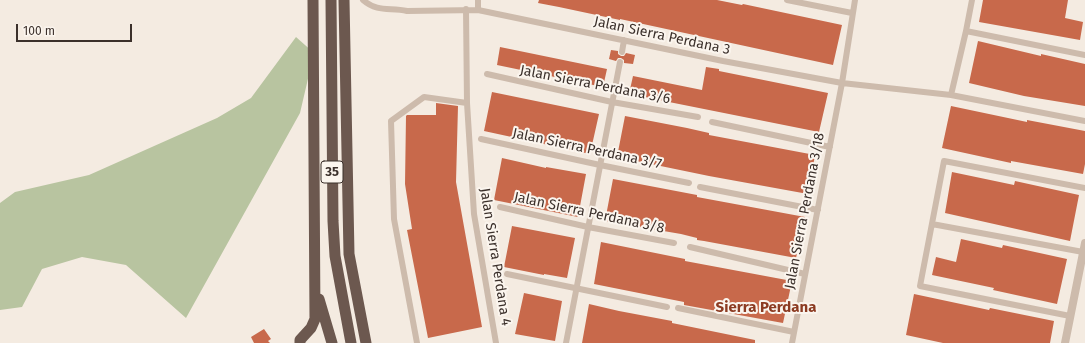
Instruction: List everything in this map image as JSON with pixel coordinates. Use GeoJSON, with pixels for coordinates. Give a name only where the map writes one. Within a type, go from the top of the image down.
{"type":"FeatureCollection","features":[{"type":"Feature","properties":{"kind":"highway"},"geometry":{"type":"LineString","coordinates":[[300,343],[300,340],[311,328],[314,321],[314,0]]}},
{"type":"Feature","properties":{"kind":"highway","name":"35"},"geometry":{"type":"LineString","coordinates":[[331,0],[333,228],[335,256],[351,343]]}},
{"type":"Feature","properties":{"kind":"highway","name":"35"},"geometry":{"type":"LineString","coordinates":[[344,0],[349,254],[366,343]]}},
{"type":"Feature","properties":{"kind":"highway"},"geometry":{"type":"LineString","coordinates":[[315,285],[332,343]]}},
{"type":"Feature","properties":{"kind":"street","name":"Jalan Sierra Perdana 3"},"geometry":{"type":"LineString","coordinates":[[363,0],[369,5],[378,9],[407,11],[478,10],[723,61],[842,83],[951,95],[1085,121]]}},
{"type":"Feature","properties":{"kind":"street"},"geometry":{"type":"LineString","coordinates":[[478,0],[478,10]]}},
{"type":"Feature","properties":{"kind":"street"},"geometry":{"type":"LineString","coordinates":[[787,0],[852,13]]}},
{"type":"Feature","properties":{"kind":"street","name":"Jalan Sierra Perdana 3/18"},"geometry":{"type":"LineString","coordinates":[[792,343],[842,83],[855,0]]}},
{"type":"Feature","properties":{"kind":"street"},"geometry":{"type":"LineString","coordinates":[[951,95],[972,0]]}},
{"type":"Feature","properties":{"kind":"street","name":"Jalan Sierra Perdana 4"},"geometry":{"type":"LineString","coordinates":[[466,9],[467,103],[474,214],[496,343]]}},
{"type":"Feature","properties":{"kind":"street"},"geometry":{"type":"LineString","coordinates":[[966,32],[1085,55]]}},
{"type":"Feature","properties":{"kind":"street"},"geometry":{"type":"LineString","coordinates":[[622,52],[624,40]]}},
{"type":"Feature","properties":{"kind":"street"},"geometry":{"type":"LineString","coordinates":[[566,343],[620,62]]}},
{"type":"Feature","properties":{"kind":"street","name":"Jalan Sierra Perdana 3/6"},"geometry":{"type":"LineString","coordinates":[[487,74],[612,102],[698,117]]}},
{"type":"Feature","properties":{"kind":"street"},"geometry":{"type":"LineString","coordinates":[[417,343],[394,219],[391,121],[424,97],[467,103]]}},
{"type":"Feature","properties":{"kind":"street"},"geometry":{"type":"LineString","coordinates":[[712,122],[830,147]]}},
{"type":"Feature","properties":{"kind":"street","name":"Jalan Sierra Perdana 3/7"},"geometry":{"type":"LineString","coordinates":[[481,139],[689,183]]}},
{"type":"Feature","properties":{"kind":"street"},"geometry":{"type":"LineString","coordinates":[[1070,316],[920,286],[944,161],[1085,188]]}},
{"type":"Feature","properties":{"kind":"street"},"geometry":{"type":"LineString","coordinates":[[700,187],[818,210]]}},
{"type":"Feature","properties":{"kind":"street","name":"Jalan Sierra Perdana 3/8"},"geometry":{"type":"LineString","coordinates":[[500,207],[588,227],[674,243]]}},
{"type":"Feature","properties":{"kind":"street"},"geometry":{"type":"LineString","coordinates":[[932,224],[1083,252]]}},
{"type":"Feature","properties":{"kind":"street"},"geometry":{"type":"LineString","coordinates":[[1065,343],[1085,243]]}},
{"type":"Feature","properties":{"kind":"street"},"geometry":{"type":"LineString","coordinates":[[690,248],[805,274]]}},
{"type":"Feature","properties":{"kind":"street"},"geometry":{"type":"LineString","coordinates":[[507,274],[667,307]]}},
{"type":"Feature","properties":{"kind":"street"},"geometry":{"type":"LineString","coordinates":[[678,308],[794,332]]}},
{"type":"Feature","properties":{"kind":"green space"},"geometry":{"type":"Polygon","coordinates":[[[296,37],[314,53],[300,113],[186,318],[126,265],[82,257],[42,269],[22,307],[0,310],[0,203],[15,192],[89,175],[217,118],[251,98],[296,37]]]}},
{"type":"Feature","properties":{"kind":"building"},"geometry":{"type":"Polygon","coordinates":[[[539,0],[717,0],[842,25],[833,65],[620,19],[538,3],[539,0]]]}},
{"type":"Feature","properties":{"kind":"building"},"geometry":{"type":"Polygon","coordinates":[[[983,0],[1068,0],[1065,18],[1083,22],[1080,40],[979,22],[983,0]]]}},
{"type":"Feature","properties":{"kind":"building"},"geometry":{"type":"Polygon","coordinates":[[[978,41],[1041,56],[1041,54],[1085,64],[1085,106],[1024,96],[969,83],[978,41]]]}},
{"type":"Feature","properties":{"kind":"building"},"geometry":{"type":"Polygon","coordinates":[[[500,47],[607,69],[603,87],[497,65],[500,47]]]}},
{"type":"Feature","properties":{"kind":"building"},"geometry":{"type":"Polygon","coordinates":[[[611,50],[618,51],[618,54],[621,56],[624,56],[626,53],[635,55],[633,64],[624,63],[624,60],[621,58],[618,58],[616,61],[609,59],[611,50]]]}},
{"type":"Feature","properties":{"kind":"building"},"geometry":{"type":"Polygon","coordinates":[[[706,67],[719,69],[719,71],[828,93],[819,132],[629,94],[633,76],[702,90],[706,67]]]}},
{"type":"Feature","properties":{"kind":"building"},"geometry":{"type":"Polygon","coordinates":[[[492,92],[599,114],[590,154],[484,131],[492,92]]]}},
{"type":"Feature","properties":{"kind":"building"},"geometry":{"type":"Polygon","coordinates":[[[436,103],[458,106],[456,182],[482,327],[428,338],[407,230],[412,229],[405,184],[406,116],[436,115],[436,103]]]}},
{"type":"Feature","properties":{"kind":"building"},"geometry":{"type":"Polygon","coordinates":[[[951,106],[1027,122],[1027,120],[1085,131],[1085,164],[1083,174],[1011,161],[1011,163],[942,148],[951,106]]]}},
{"type":"Feature","properties":{"kind":"building"},"geometry":{"type":"Polygon","coordinates":[[[625,116],[687,128],[709,133],[709,135],[815,155],[808,194],[617,157],[625,116]]]}},
{"type":"Feature","properties":{"kind":"building"},"geometry":{"type":"Polygon","coordinates":[[[502,158],[546,168],[586,174],[578,217],[494,200],[502,158]]]}},
{"type":"Feature","properties":{"kind":"building"},"geometry":{"type":"Polygon","coordinates":[[[952,172],[1014,185],[1015,181],[1079,195],[1070,241],[945,213],[952,172]]]}},
{"type":"Feature","properties":{"kind":"building"},"geometry":{"type":"Polygon","coordinates":[[[613,179],[697,195],[697,197],[805,217],[796,258],[697,240],[697,238],[681,234],[605,221],[613,179]]]}},
{"type":"Feature","properties":{"kind":"building"},"geometry":{"type":"Polygon","coordinates":[[[512,226],[575,238],[567,278],[504,267],[512,226]]]}},
{"type":"Feature","properties":{"kind":"building"},"geometry":{"type":"Polygon","coordinates":[[[961,239],[1002,248],[1003,245],[1067,259],[1057,304],[993,290],[994,288],[932,275],[936,257],[956,262],[961,239]]]}},
{"type":"Feature","properties":{"kind":"building"},"geometry":{"type":"Polygon","coordinates":[[[601,242],[685,259],[685,261],[792,281],[783,323],[684,305],[684,302],[594,284],[601,242]]]}},
{"type":"Feature","properties":{"kind":"building"},"geometry":{"type":"Polygon","coordinates":[[[524,293],[562,301],[555,341],[515,334],[524,293]]]}},
{"type":"Feature","properties":{"kind":"building"},"geometry":{"type":"Polygon","coordinates":[[[914,294],[989,310],[990,308],[1054,321],[1050,343],[943,343],[906,335],[914,294]]]}},
{"type":"Feature","properties":{"kind":"building"},"geometry":{"type":"Polygon","coordinates":[[[589,304],[755,340],[755,343],[582,343],[589,304]]]}},
{"type":"Feature","properties":{"kind":"building"},"geometry":{"type":"Polygon","coordinates":[[[264,329],[271,339],[268,341],[270,343],[254,343],[251,337],[264,329]]]}},
{"type":"Feature","properties":{"kind":"district","name":"Sierra Perdana"},"geometry":{"type":"Point","coordinates":[766,308]}}]}
